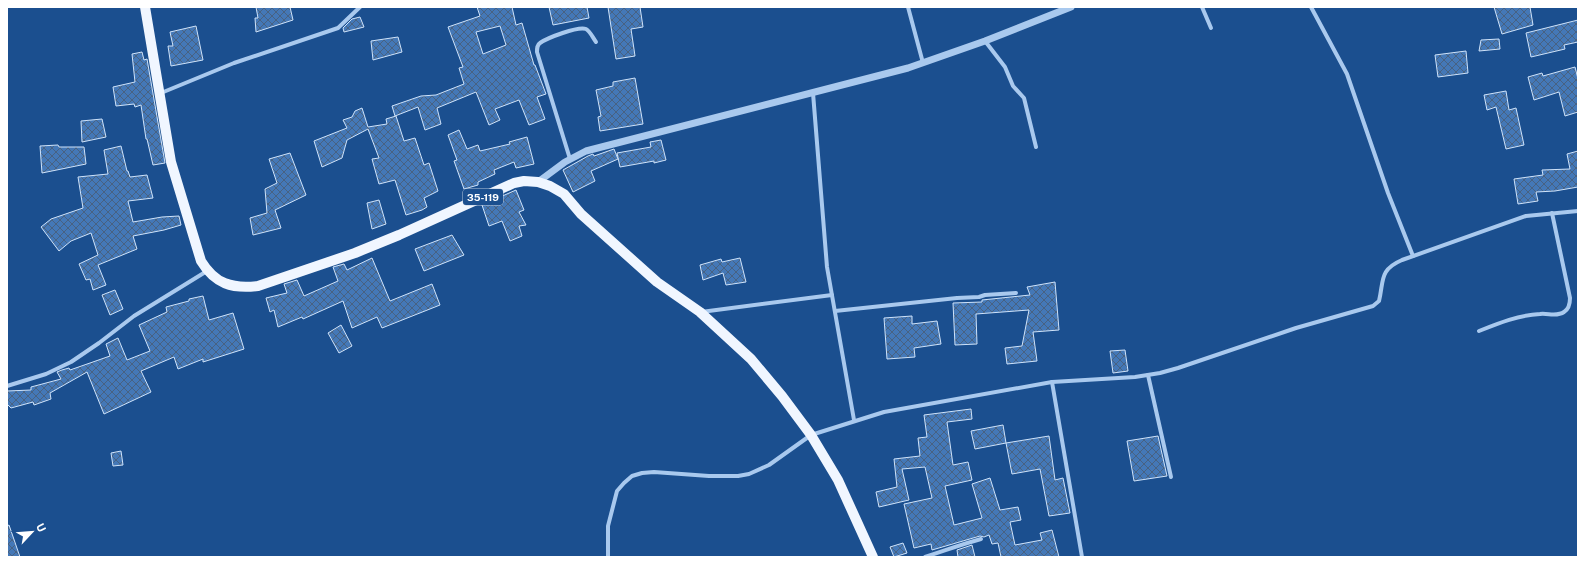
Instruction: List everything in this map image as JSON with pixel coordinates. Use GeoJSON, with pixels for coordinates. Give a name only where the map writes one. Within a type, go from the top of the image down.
{"type":"FeatureCollection","features":[{"type":"Feature","properties":{"kind":"main road","name":"35-119"},"geometry":{"type":"LineString","coordinates":[[145,7],[171,162],[201,261],[207,271],[218,280],[230,286],[258,286],[355,253],[399,235],[514,183],[524,181],[538,182],[550,186],[564,194],[581,214],[657,282],[700,312],[751,359],[782,396],[811,435],[838,480],[873,557]]}},
{"type":"Feature","properties":{"kind":"street"},"geometry":{"type":"LineString","coordinates":[[160,93],[234,63],[338,28],[360,7]]}},
{"type":"Feature","properties":{"kind":"street"},"geometry":{"type":"LineString","coordinates":[[908,7],[923,63]]}},
{"type":"Feature","properties":{"kind":"street"},"geometry":{"type":"LineString","coordinates":[[538,182],[570,158],[586,151],[813,93],[923,63],[1071,7]]}},
{"type":"Feature","properties":{"kind":"street"},"geometry":{"type":"LineString","coordinates":[[1202,7],[1211,28]]}},
{"type":"Feature","properties":{"kind":"street"},"geometry":{"type":"LineString","coordinates":[[1311,7],[1346,74],[1413,256]]}},
{"type":"Feature","properties":{"kind":"street"},"geometry":{"type":"LineString","coordinates":[[570,158],[537,48],[539,44],[552,37],[577,29],[586,29],[596,42]]}},
{"type":"Feature","properties":{"kind":"street"},"geometry":{"type":"LineString","coordinates":[[984,41],[1005,67],[1014,86],[1024,98],[1036,147]]}},
{"type":"Feature","properties":{"kind":"street"},"geometry":{"type":"LineString","coordinates":[[813,93],[827,267],[854,420]]}},
{"type":"Feature","properties":{"kind":"street"},"geometry":{"type":"LineString","coordinates":[[608,557],[608,526],[617,490],[632,476],[654,472],[709,476],[738,476],[749,474],[769,465],[811,435],[854,420],[884,412],[1052,382],[1148,374],[1178,368],[1296,328],[1373,306],[1379,301],[1381,282],[1386,271],[1394,264],[1413,256],[1526,216],[1578,211]]}},
{"type":"Feature","properties":{"kind":"street"},"geometry":{"type":"LineString","coordinates":[[1479,331],[1507,320],[1538,314],[1558,315],[1566,311],[1569,306],[1570,298],[1552,213]]}},
{"type":"Feature","properties":{"kind":"street"},"geometry":{"type":"LineString","coordinates":[[7,386],[46,374],[70,362],[99,343],[134,316],[207,271]]}},
{"type":"Feature","properties":{"kind":"street"},"geometry":{"type":"LineString","coordinates":[[835,311],[1016,293]]}},
{"type":"Feature","properties":{"kind":"street"},"geometry":{"type":"LineString","coordinates":[[700,312],[832,295]]}},
{"type":"Feature","properties":{"kind":"street"},"geometry":{"type":"LineString","coordinates":[[1148,374],[1171,477]]}},
{"type":"Feature","properties":{"kind":"street"},"geometry":{"type":"LineString","coordinates":[[1052,382],[1082,557]]}},
{"type":"Feature","properties":{"kind":"street"},"geometry":{"type":"LineString","coordinates":[[925,557],[980,539]]}},
{"type":"Feature","properties":{"kind":"building"},"geometry":{"type":"Polygon","coordinates":[[[256,7],[290,7],[293,20],[256,32],[255,18],[258,18],[256,7]]]}},
{"type":"Feature","properties":{"kind":"building"},"geometry":{"type":"Polygon","coordinates":[[[477,7],[512,7],[516,25],[522,23],[534,65],[546,94],[537,97],[545,119],[529,125],[519,100],[495,109],[500,120],[489,125],[476,92],[437,108],[441,124],[425,130],[418,107],[395,116],[392,106],[421,96],[436,95],[464,84],[459,68],[463,67],[448,27],[480,16],[477,7]],[[500,26],[476,32],[483,54],[506,45],[500,26]]]}},
{"type":"Feature","properties":{"kind":"building"},"geometry":{"type":"Polygon","coordinates":[[[549,7],[587,7],[589,18],[553,25],[549,7]]]}},
{"type":"Feature","properties":{"kind":"building"},"geometry":{"type":"Polygon","coordinates":[[[608,7],[640,7],[643,27],[631,29],[635,56],[616,59],[608,7]]]}},
{"type":"Feature","properties":{"kind":"building"},"geometry":{"type":"Polygon","coordinates":[[[1494,7],[1530,7],[1533,25],[1502,34],[1494,7]]]}},
{"type":"Feature","properties":{"kind":"building"},"geometry":{"type":"Polygon","coordinates":[[[360,17],[364,27],[344,32],[343,28],[352,19],[360,17]]]}},
{"type":"Feature","properties":{"kind":"building"},"geometry":{"type":"Polygon","coordinates":[[[1578,20],[1578,42],[1564,45],[1565,49],[1531,57],[1526,33],[1578,20]]]}},
{"type":"Feature","properties":{"kind":"building"},"geometry":{"type":"Polygon","coordinates":[[[196,26],[203,60],[171,66],[168,46],[173,46],[170,32],[196,26]]]}},
{"type":"Feature","properties":{"kind":"building"},"geometry":{"type":"Polygon","coordinates":[[[398,37],[402,52],[373,60],[371,41],[398,37]]]}},
{"type":"Feature","properties":{"kind":"building"},"geometry":{"type":"Polygon","coordinates":[[[1499,39],[1500,49],[1479,51],[1481,40],[1499,39]]]}},
{"type":"Feature","properties":{"kind":"building"},"geometry":{"type":"Polygon","coordinates":[[[1466,51],[1468,73],[1438,77],[1435,55],[1466,51]]]}},
{"type":"Feature","properties":{"kind":"building"},"geometry":{"type":"Polygon","coordinates":[[[142,52],[144,60],[147,59],[165,163],[153,165],[146,139],[141,105],[135,107],[134,104],[116,106],[113,87],[135,82],[132,54],[142,52]]]}},
{"type":"Feature","properties":{"kind":"building"},"geometry":{"type":"Polygon","coordinates":[[[1575,67],[1578,79],[1578,112],[1565,116],[1559,92],[1534,100],[1528,77],[1542,73],[1543,76],[1575,67]]]}},
{"type":"Feature","properties":{"kind":"building"},"geometry":{"type":"Polygon","coordinates":[[[635,78],[643,124],[600,131],[598,117],[601,116],[596,90],[613,86],[613,82],[635,78]]]}},
{"type":"Feature","properties":{"kind":"building"},"geometry":{"type":"Polygon","coordinates":[[[1506,91],[1509,110],[1516,108],[1524,145],[1506,149],[1496,107],[1487,110],[1484,95],[1506,91]]]}},
{"type":"Feature","properties":{"kind":"building"},"geometry":{"type":"Polygon","coordinates":[[[362,108],[368,127],[387,124],[386,119],[396,116],[404,141],[415,138],[424,165],[429,163],[438,191],[424,198],[427,207],[406,215],[395,180],[379,184],[372,159],[379,158],[368,129],[347,140],[342,158],[322,167],[314,141],[347,128],[343,120],[352,117],[355,111],[362,108]]]}},
{"type":"Feature","properties":{"kind":"building"},"geometry":{"type":"Polygon","coordinates":[[[102,119],[106,137],[82,142],[81,121],[102,119]]]}},
{"type":"Feature","properties":{"kind":"building"},"geometry":{"type":"Polygon","coordinates":[[[459,130],[467,149],[478,145],[480,151],[510,144],[509,142],[527,137],[534,164],[516,168],[514,162],[494,170],[495,174],[478,182],[478,185],[464,189],[454,161],[457,160],[448,135],[459,130]]]}},
{"type":"Feature","properties":{"kind":"building"},"geometry":{"type":"Polygon","coordinates":[[[661,140],[666,160],[620,167],[617,153],[651,147],[650,142],[661,140]]]}},
{"type":"Feature","properties":{"kind":"building"},"geometry":{"type":"Polygon","coordinates":[[[58,145],[59,147],[84,147],[86,164],[42,173],[40,146],[58,145]]]}},
{"type":"Feature","properties":{"kind":"building"},"geometry":{"type":"Polygon","coordinates":[[[121,146],[127,171],[130,177],[147,175],[153,198],[128,201],[133,222],[162,217],[179,216],[181,225],[133,236],[137,249],[98,265],[106,285],[93,290],[90,279],[86,280],[79,264],[98,255],[91,233],[71,241],[59,251],[41,227],[51,219],[83,208],[78,177],[108,174],[104,150],[121,146]]]}},
{"type":"Feature","properties":{"kind":"building"},"geometry":{"type":"Polygon","coordinates":[[[614,149],[618,159],[591,171],[595,181],[573,192],[563,170],[588,156],[593,154],[594,156],[614,149]]]}},
{"type":"Feature","properties":{"kind":"building"},"geometry":{"type":"Polygon","coordinates":[[[1578,151],[1578,187],[1555,191],[1536,192],[1538,201],[1518,204],[1514,179],[1543,175],[1542,170],[1570,169],[1567,154],[1578,151]]]}},
{"type":"Feature","properties":{"kind":"building"},"geometry":{"type":"Polygon","coordinates":[[[290,153],[306,195],[275,210],[281,228],[253,235],[250,218],[267,213],[265,189],[277,183],[269,159],[290,153]]]}},
{"type":"Feature","properties":{"kind":"building"},"geometry":{"type":"Polygon","coordinates":[[[516,190],[524,210],[519,212],[526,225],[519,226],[522,236],[510,241],[502,221],[489,226],[482,205],[516,190]]]}},
{"type":"Feature","properties":{"kind":"building"},"geometry":{"type":"Polygon","coordinates":[[[379,200],[386,224],[372,229],[367,203],[379,200]]]}},
{"type":"Feature","properties":{"kind":"building"},"geometry":{"type":"Polygon","coordinates":[[[452,235],[464,255],[424,271],[415,249],[452,235]]]}},
{"type":"Feature","properties":{"kind":"building"},"geometry":{"type":"Polygon","coordinates":[[[372,258],[390,301],[432,284],[440,305],[382,328],[377,317],[352,328],[343,301],[303,319],[302,317],[278,327],[274,310],[270,312],[266,298],[287,293],[284,284],[297,280],[304,296],[338,281],[333,267],[344,264],[347,270],[372,258]]]}},
{"type":"Feature","properties":{"kind":"building"},"geometry":{"type":"Polygon","coordinates":[[[740,258],[746,282],[726,285],[723,273],[703,280],[700,265],[721,259],[722,262],[740,258]]]}},
{"type":"Feature","properties":{"kind":"building"},"geometry":{"type":"Polygon","coordinates":[[[1055,282],[1059,330],[1033,332],[1037,361],[1007,364],[1005,348],[1022,346],[1029,310],[976,314],[977,344],[955,345],[953,303],[982,302],[982,300],[1030,295],[1027,287],[1055,282]]]}},
{"type":"Feature","properties":{"kind":"building"},"geometry":{"type":"Polygon","coordinates":[[[115,290],[123,309],[110,315],[102,295],[115,290]]]}},
{"type":"Feature","properties":{"kind":"building"},"geometry":{"type":"Polygon","coordinates":[[[203,296],[209,320],[233,313],[244,349],[203,362],[203,359],[178,369],[174,357],[141,371],[151,392],[104,414],[87,372],[50,393],[51,399],[34,405],[33,402],[11,408],[7,404],[7,391],[31,390],[31,387],[61,379],[57,372],[69,368],[70,370],[110,356],[106,344],[118,338],[127,360],[150,351],[139,325],[167,312],[166,307],[203,296]]]}},
{"type":"Feature","properties":{"kind":"building"},"geometry":{"type":"Polygon","coordinates":[[[912,316],[912,324],[937,321],[941,344],[914,348],[915,357],[887,359],[884,318],[912,316]]]}},
{"type":"Feature","properties":{"kind":"building"},"geometry":{"type":"Polygon","coordinates":[[[341,325],[352,346],[339,353],[328,333],[341,325]]]}},
{"type":"Feature","properties":{"kind":"building"},"geometry":{"type":"Polygon","coordinates":[[[1125,350],[1128,371],[1113,373],[1110,351],[1125,350]]]}},
{"type":"Feature","properties":{"kind":"building"},"geometry":{"type":"Polygon","coordinates":[[[971,409],[972,419],[947,422],[953,465],[968,462],[972,480],[945,486],[954,525],[982,518],[972,484],[990,478],[1000,510],[1018,507],[1021,520],[1010,522],[1015,545],[1042,540],[1040,533],[1052,530],[1059,557],[1001,557],[998,543],[992,544],[989,535],[984,537],[980,536],[932,550],[931,544],[914,548],[904,504],[932,498],[925,467],[902,469],[909,500],[879,507],[876,492],[897,487],[894,459],[920,456],[918,438],[927,437],[924,415],[971,409]]]}},
{"type":"Feature","properties":{"kind":"building"},"geometry":{"type":"Polygon","coordinates":[[[1003,425],[1006,443],[975,449],[971,431],[1003,425]]]}},
{"type":"Feature","properties":{"kind":"building"},"geometry":{"type":"Polygon","coordinates":[[[1049,436],[1055,480],[1063,478],[1070,513],[1049,516],[1040,469],[1012,474],[1006,443],[1049,436]]]}},
{"type":"Feature","properties":{"kind":"building"},"geometry":{"type":"Polygon","coordinates":[[[1158,436],[1167,476],[1134,481],[1127,441],[1158,436]]]}},
{"type":"Feature","properties":{"kind":"building"},"geometry":{"type":"Polygon","coordinates":[[[121,451],[123,465],[113,466],[111,453],[121,451]]]}},
{"type":"Feature","properties":{"kind":"building"},"geometry":{"type":"Polygon","coordinates":[[[9,525],[20,557],[7,557],[7,526],[9,525]]]}},
{"type":"Feature","properties":{"kind":"building"},"geometry":{"type":"Polygon","coordinates":[[[903,543],[907,553],[894,557],[890,547],[903,543]]]}},
{"type":"Feature","properties":{"kind":"building"},"geometry":{"type":"Polygon","coordinates":[[[972,545],[975,557],[958,557],[957,550],[972,545]]]}}]}
